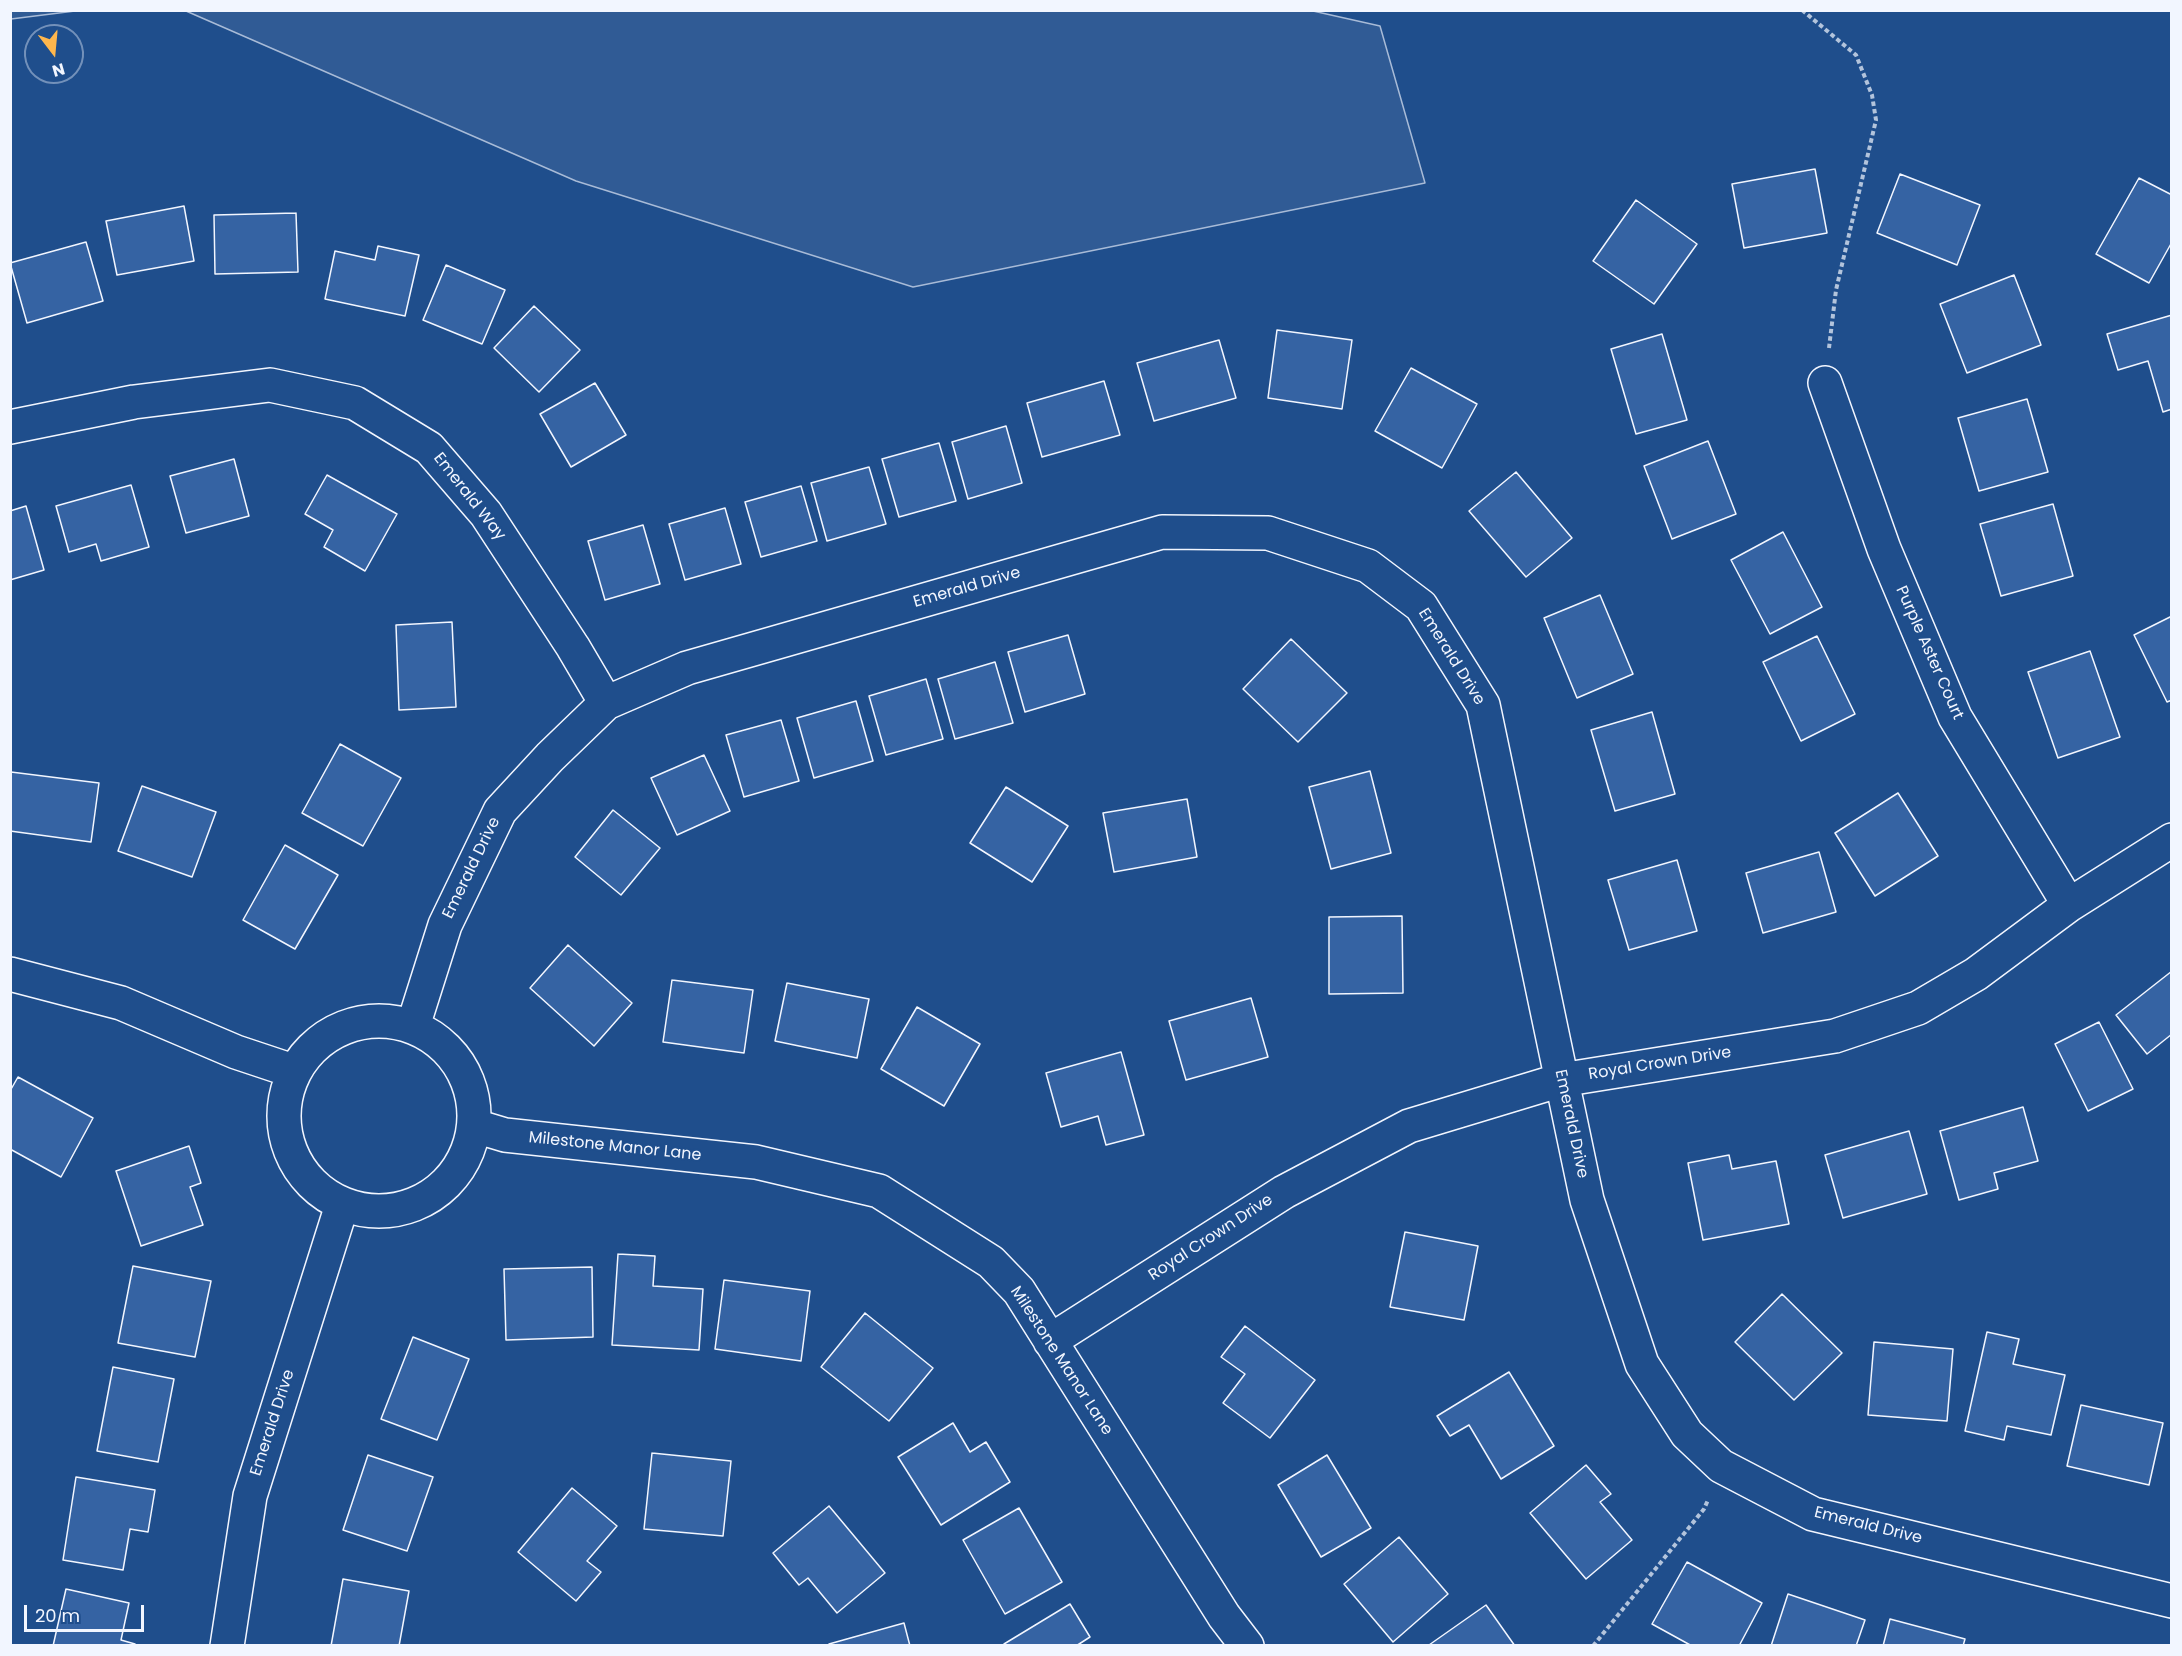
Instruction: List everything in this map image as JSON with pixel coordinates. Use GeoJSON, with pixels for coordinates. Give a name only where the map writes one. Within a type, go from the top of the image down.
{"type":"FeatureCollection","features":[{"type":"Feature","properties":{"kind":"street","name":"Purple Aster Court"},"geometry":{"type":"LineString","coordinates":[[1825,383],[1884,549],[1955,717],[2069,904]]}},
{"type":"Feature","properties":{"kind":"street","name":"Emerald Way"},"geometry":{"type":"LineString","coordinates":[[10,427],[135,402],[270,385],[355,403],[429,448],[486,514],[573,647],[606,703]]}},
{"type":"Feature","properties":{"kind":"street","name":"Emerald Drive"},"geometry":{"type":"LineString","coordinates":[[413,1026],[445,924],[500,811],[550,757],[606,703],[687,668],[1162,532],[1269,533],[1368,566],[1421,606],[1483,705],[1587,1200],[1642,1364],[1687,1434],[1721,1466],[1813,1514],[2172,1601]]}},
{"type":"Feature","properties":{"kind":"street","name":"Royal Crown Drive"},"geometry":{"type":"LineString","coordinates":[[1050,1341],[1284,1192],[1409,1126],[1561,1080],[1834,1036],[1918,1008],[1976,974],[2069,904],[2172,840]]}},
{"type":"Feature","properties":{"kind":"street"},"geometry":{"type":"LineString","coordinates":[[10,974],[121,1003],[236,1052],[293,1071]]}},
{"type":"Feature","properties":{"kind":"street"},"geometry":{"type":"LineString","coordinates":[[380,1020],[413,1026],[436,1038],[459,1063],[472,1093],[474,1126],[465,1158],[438,1192],[408,1207],[375,1212],[342,1205],[314,1187],[297,1168],[285,1136],[283,1103],[293,1071],[318,1041],[347,1025],[380,1020]]}},
{"type":"Feature","properties":{"kind":"street","name":"Milestone Manor Lane"},"geometry":{"type":"LineString","coordinates":[[474,1126],[505,1135],[756,1162],[879,1191],[991,1262],[1019,1291],[1224,1616],[1247,1646]]}},
{"type":"Feature","properties":{"kind":"street","name":"Emerald Drive"},"geometry":{"type":"LineString","coordinates":[[227,1646],[250,1496],[342,1205]]}},
{"type":"Feature","properties":{"kind":"path"},"geometry":{"type":"LineString","coordinates":[[1802,10],[1856,55],[1872,95],[1876,120],[1836,290],[1825,383]]}},
{"type":"Feature","properties":{"kind":"path"},"geometry":{"type":"LineString","coordinates":[[1593,1646],[1704,1509],[1721,1466]]}},
{"type":"Feature","properties":{"kind":"shaded area"},"geometry":{"type":"Polygon","coordinates":[[[11,10],[75,10],[75,11],[11,19],[11,10]]]}},
{"type":"Feature","properties":{"kind":"shaded area"},"geometry":{"type":"Polygon","coordinates":[[[186,11],[1313,11],[1380,26],[1425,183],[913,287],[576,181],[186,11]]]}},
{"type":"Feature","properties":{"kind":"building"},"geometry":{"type":"Polygon","coordinates":[[[1815,169],[1827,233],[1744,248],[1732,184],[1815,169]]]}},
{"type":"Feature","properties":{"kind":"building"},"geometry":{"type":"Polygon","coordinates":[[[1900,174],[1980,205],[1957,265],[1877,233],[1900,174]]]}},
{"type":"Feature","properties":{"kind":"building"},"geometry":{"type":"Polygon","coordinates":[[[2139,178],[2172,195],[2172,242],[2149,283],[2096,254],[2139,178]]]}},
{"type":"Feature","properties":{"kind":"building"},"geometry":{"type":"Polygon","coordinates":[[[1636,200],[1697,244],[1654,304],[1593,261],[1636,200]]]}},
{"type":"Feature","properties":{"kind":"building"},"geometry":{"type":"Polygon","coordinates":[[[184,206],[194,261],[117,275],[106,221],[184,206]]]}},
{"type":"Feature","properties":{"kind":"building"},"geometry":{"type":"Polygon","coordinates":[[[296,213],[298,272],[215,274],[214,215],[296,213]]]}},
{"type":"Feature","properties":{"kind":"building"},"geometry":{"type":"Polygon","coordinates":[[[86,242],[103,301],[27,323],[10,263],[86,242]]]}},
{"type":"Feature","properties":{"kind":"building"},"geometry":{"type":"Polygon","coordinates":[[[378,246],[419,255],[405,316],[325,299],[335,251],[375,260],[378,246]]]}},
{"type":"Feature","properties":{"kind":"building"},"geometry":{"type":"Polygon","coordinates":[[[446,265],[505,290],[482,344],[423,320],[446,265]]]}},
{"type":"Feature","properties":{"kind":"building"},"geometry":{"type":"Polygon","coordinates":[[[2014,275],[2041,345],[1967,373],[1940,304],[2014,275]]]}},
{"type":"Feature","properties":{"kind":"building"},"geometry":{"type":"Polygon","coordinates":[[[534,306],[580,350],[539,392],[494,348],[534,306]]]}},
{"type":"Feature","properties":{"kind":"building"},"geometry":{"type":"Polygon","coordinates":[[[2172,315],[2172,409],[2163,412],[2148,361],[2118,370],[2107,334],[2172,315]]]}},
{"type":"Feature","properties":{"kind":"building"},"geometry":{"type":"Polygon","coordinates":[[[1277,330],[1352,340],[1342,409],[1268,398],[1277,330]]]}},
{"type":"Feature","properties":{"kind":"building"},"geometry":{"type":"Polygon","coordinates":[[[1662,334],[1687,420],[1636,434],[1611,349],[1662,334]]]}},
{"type":"Feature","properties":{"kind":"building"},"geometry":{"type":"Polygon","coordinates":[[[1219,340],[1236,398],[1154,421],[1137,363],[1219,340]]]}},
{"type":"Feature","properties":{"kind":"building"},"geometry":{"type":"Polygon","coordinates":[[[1411,368],[1477,404],[1442,468],[1375,431],[1411,368]]]}},
{"type":"Feature","properties":{"kind":"building"},"geometry":{"type":"Polygon","coordinates":[[[1104,381],[1120,435],[1042,457],[1027,403],[1104,381]]]}},
{"type":"Feature","properties":{"kind":"building"},"geometry":{"type":"Polygon","coordinates":[[[595,383],[626,435],[571,467],[540,414],[595,383]]]}},
{"type":"Feature","properties":{"kind":"building"},"geometry":{"type":"Polygon","coordinates":[[[2027,399],[2048,472],[1979,491],[1958,418],[2027,399]]]}},
{"type":"Feature","properties":{"kind":"building"},"geometry":{"type":"Polygon","coordinates":[[[1006,426],[1022,483],[968,499],[952,442],[1006,426]]]}},
{"type":"Feature","properties":{"kind":"building"},"geometry":{"type":"Polygon","coordinates":[[[1708,441],[1736,514],[1672,539],[1644,466],[1708,441]]]}},
{"type":"Feature","properties":{"kind":"building"},"geometry":{"type":"Polygon","coordinates":[[[939,443],[956,501],[899,517],[882,459],[939,443]]]}},
{"type":"Feature","properties":{"kind":"building"},"geometry":{"type":"Polygon","coordinates":[[[234,459],[249,516],[186,533],[170,476],[234,459]]]}},
{"type":"Feature","properties":{"kind":"building"},"geometry":{"type":"Polygon","coordinates":[[[869,467],[886,524],[827,541],[811,483],[869,467]]]}},
{"type":"Feature","properties":{"kind":"building"},"geometry":{"type":"Polygon","coordinates":[[[1516,472],[1572,538],[1526,577],[1469,511],[1516,472]]]}},
{"type":"Feature","properties":{"kind":"building"},"geometry":{"type":"Polygon","coordinates":[[[327,475],[397,514],[365,571],[324,547],[333,530],[305,514],[327,475]]]}},
{"type":"Feature","properties":{"kind":"building"},"geometry":{"type":"Polygon","coordinates":[[[131,485],[149,547],[101,561],[96,544],[69,552],[56,506],[131,485]]]}},
{"type":"Feature","properties":{"kind":"building"},"geometry":{"type":"Polygon","coordinates":[[[801,486],[817,541],[761,557],[745,502],[801,486]]]}},
{"type":"Feature","properties":{"kind":"building"},"geometry":{"type":"Polygon","coordinates":[[[2053,504],[2073,576],[2001,596],[1980,524],[2053,504]]]}},
{"type":"Feature","properties":{"kind":"building"},"geometry":{"type":"Polygon","coordinates":[[[26,506],[44,570],[10,580],[10,511],[26,506]]]}},
{"type":"Feature","properties":{"kind":"building"},"geometry":{"type":"Polygon","coordinates":[[[725,508],[741,564],[685,580],[669,524],[725,508]]]}},
{"type":"Feature","properties":{"kind":"building"},"geometry":{"type":"Polygon","coordinates":[[[643,525],[660,584],[605,600],[588,541],[643,525]]]}},
{"type":"Feature","properties":{"kind":"building"},"geometry":{"type":"Polygon","coordinates":[[[1783,532],[1822,607],[1770,634],[1731,560],[1783,532]]]}},
{"type":"Feature","properties":{"kind":"building"},"geometry":{"type":"Polygon","coordinates":[[[1600,595],[1633,674],[1577,698],[1544,618],[1600,595]]]}},
{"type":"Feature","properties":{"kind":"building"},"geometry":{"type":"Polygon","coordinates":[[[2172,616],[2172,700],[2167,702],[2134,635],[2172,616]]]}},
{"type":"Feature","properties":{"kind":"building"},"geometry":{"type":"Polygon","coordinates":[[[452,622],[456,707],[399,710],[396,625],[452,622]]]}},
{"type":"Feature","properties":{"kind":"building"},"geometry":{"type":"Polygon","coordinates":[[[1068,635],[1085,694],[1025,712],[1008,652],[1068,635]]]}},
{"type":"Feature","properties":{"kind":"building"},"geometry":{"type":"Polygon","coordinates":[[[1817,636],[1855,714],[1801,741],[1763,662],[1817,636]]]}},
{"type":"Feature","properties":{"kind":"building"},"geometry":{"type":"Polygon","coordinates":[[[1291,639],[1347,693],[1298,742],[1243,689],[1291,639]]]}},
{"type":"Feature","properties":{"kind":"building"},"geometry":{"type":"Polygon","coordinates":[[[2090,651],[2120,737],[2058,758],[2028,672],[2090,651]]]}},
{"type":"Feature","properties":{"kind":"building"},"geometry":{"type":"Polygon","coordinates":[[[995,662],[1013,723],[955,739],[938,679],[995,662]]]}},
{"type":"Feature","properties":{"kind":"building"},"geometry":{"type":"Polygon","coordinates":[[[926,679],[943,739],[886,755],[869,696],[926,679]]]}},
{"type":"Feature","properties":{"kind":"building"},"geometry":{"type":"Polygon","coordinates":[[[856,701],[873,761],[814,778],[797,718],[856,701]]]}},
{"type":"Feature","properties":{"kind":"building"},"geometry":{"type":"Polygon","coordinates":[[[1652,712],[1675,794],[1615,811],[1591,730],[1652,712]]]}},
{"type":"Feature","properties":{"kind":"building"},"geometry":{"type":"Polygon","coordinates":[[[781,720],[799,781],[744,797],[726,735],[781,720]]]}},
{"type":"Feature","properties":{"kind":"building"},"geometry":{"type":"Polygon","coordinates":[[[340,744],[401,778],[363,846],[302,813],[340,744]]]}},
{"type":"Feature","properties":{"kind":"building"},"geometry":{"type":"Polygon","coordinates":[[[704,755],[730,811],[677,835],[651,778],[704,755]]]}},
{"type":"Feature","properties":{"kind":"building"},"geometry":{"type":"Polygon","coordinates":[[[1370,771],[1391,853],[1331,869],[1309,787],[1370,771]]]}},
{"type":"Feature","properties":{"kind":"building"},"geometry":{"type":"Polygon","coordinates":[[[11,772],[99,783],[91,842],[10,831],[11,772]]]}},
{"type":"Feature","properties":{"kind":"building"},"geometry":{"type":"Polygon","coordinates":[[[142,786],[216,812],[192,877],[118,851],[142,786]]]}},
{"type":"Feature","properties":{"kind":"building"},"geometry":{"type":"Polygon","coordinates":[[[1006,787],[1068,826],[1032,882],[970,843],[1006,787]]]}},
{"type":"Feature","properties":{"kind":"building"},"geometry":{"type":"Polygon","coordinates":[[[1898,793],[1938,856],[1875,896],[1835,833],[1898,793]]]}},
{"type":"Feature","properties":{"kind":"building"},"geometry":{"type":"Polygon","coordinates":[[[1187,799],[1197,857],[1114,872],[1103,813],[1187,799]]]}},
{"type":"Feature","properties":{"kind":"building"},"geometry":{"type":"Polygon","coordinates":[[[613,810],[660,848],[621,895],[575,857],[613,810]]]}},
{"type":"Feature","properties":{"kind":"building"},"geometry":{"type":"Polygon","coordinates":[[[285,845],[338,875],[295,949],[243,920],[285,845]]]}},
{"type":"Feature","properties":{"kind":"building"},"geometry":{"type":"Polygon","coordinates":[[[1819,852],[1836,912],[1763,933],[1746,873],[1819,852]]]}},
{"type":"Feature","properties":{"kind":"building"},"geometry":{"type":"Polygon","coordinates":[[[1677,860],[1697,931],[1629,950],[1608,880],[1677,860]]]}},
{"type":"Feature","properties":{"kind":"building"},"geometry":{"type":"Polygon","coordinates":[[[1402,916],[1403,993],[1329,994],[1329,917],[1402,916]]]}},
{"type":"Feature","properties":{"kind":"building"},"geometry":{"type":"Polygon","coordinates":[[[568,945],[632,1003],[594,1046],[530,988],[568,945]]]}},
{"type":"Feature","properties":{"kind":"building"},"geometry":{"type":"Polygon","coordinates":[[[2172,971],[2172,1034],[2147,1054],[2116,1015],[2172,971]]]}},
{"type":"Feature","properties":{"kind":"building"},"geometry":{"type":"Polygon","coordinates":[[[672,980],[753,990],[744,1053],[663,1042],[672,980]]]}},
{"type":"Feature","properties":{"kind":"building"},"geometry":{"type":"Polygon","coordinates":[[[787,983],[869,999],[857,1058],[775,1041],[787,983]]]}},
{"type":"Feature","properties":{"kind":"building"},"geometry":{"type":"Polygon","coordinates":[[[1251,998],[1268,1057],[1186,1080],[1169,1021],[1251,998]]]}},
{"type":"Feature","properties":{"kind":"building"},"geometry":{"type":"Polygon","coordinates":[[[917,1007],[980,1044],[944,1106],[881,1069],[917,1007]]]}},
{"type":"Feature","properties":{"kind":"building"},"geometry":{"type":"Polygon","coordinates":[[[2099,1022],[2133,1089],[2088,1111],[2055,1044],[2099,1022]]]}},
{"type":"Feature","properties":{"kind":"building"},"geometry":{"type":"Polygon","coordinates":[[[1121,1052],[1144,1135],[1106,1145],[1098,1116],[1061,1127],[1046,1073],[1121,1052]]]}},
{"type":"Feature","properties":{"kind":"building"},"geometry":{"type":"Polygon","coordinates":[[[18,1077],[93,1118],[61,1177],[10,1149],[10,1091],[18,1077]]]}},
{"type":"Feature","properties":{"kind":"building"},"geometry":{"type":"Polygon","coordinates":[[[2023,1107],[2038,1161],[1994,1173],[1998,1189],[1959,1200],[1940,1131],[2023,1107]]]}},
{"type":"Feature","properties":{"kind":"building"},"geometry":{"type":"Polygon","coordinates":[[[1909,1131],[1927,1194],[1843,1218],[1825,1155],[1909,1131]]]}},
{"type":"Feature","properties":{"kind":"building"},"geometry":{"type":"Polygon","coordinates":[[[189,1146],[201,1183],[190,1187],[203,1225],[141,1246],[116,1171],[189,1146]]]}},
{"type":"Feature","properties":{"kind":"building"},"geometry":{"type":"Polygon","coordinates":[[[1729,1155],[1732,1169],[1776,1161],[1789,1224],[1703,1240],[1688,1163],[1729,1155]]]}},
{"type":"Feature","properties":{"kind":"building"},"geometry":{"type":"Polygon","coordinates":[[[1405,1232],[1478,1246],[1464,1320],[1390,1307],[1405,1232]]]}},
{"type":"Feature","properties":{"kind":"building"},"geometry":{"type":"Polygon","coordinates":[[[618,1254],[655,1256],[653,1286],[703,1289],[699,1350],[612,1345],[618,1254]]]}},
{"type":"Feature","properties":{"kind":"building"},"geometry":{"type":"Polygon","coordinates":[[[133,1266],[211,1281],[195,1357],[118,1343],[133,1266]]]}},
{"type":"Feature","properties":{"kind":"building"},"geometry":{"type":"Polygon","coordinates":[[[592,1267],[593,1337],[506,1340],[504,1269],[592,1267]]]}},
{"type":"Feature","properties":{"kind":"building"},"geometry":{"type":"Polygon","coordinates":[[[724,1280],[810,1291],[801,1361],[715,1349],[724,1280]]]}},
{"type":"Feature","properties":{"kind":"building"},"geometry":{"type":"Polygon","coordinates":[[[1782,1294],[1842,1353],[1794,1400],[1735,1342],[1782,1294]]]}},
{"type":"Feature","properties":{"kind":"building"},"geometry":{"type":"Polygon","coordinates":[[[865,1313],[933,1368],[889,1421],[821,1367],[865,1313]]]}},
{"type":"Feature","properties":{"kind":"building"},"geometry":{"type":"Polygon","coordinates":[[[1245,1326],[1315,1380],[1270,1438],[1223,1403],[1245,1374],[1221,1357],[1245,1326]]]}},
{"type":"Feature","properties":{"kind":"building"},"geometry":{"type":"Polygon","coordinates":[[[1987,1332],[2019,1339],[2013,1364],[2065,1375],[2051,1435],[2007,1426],[2004,1440],[1965,1431],[1987,1332]]]}},
{"type":"Feature","properties":{"kind":"building"},"geometry":{"type":"Polygon","coordinates":[[[413,1337],[469,1359],[437,1440],[381,1419],[413,1337]]]}},
{"type":"Feature","properties":{"kind":"building"},"geometry":{"type":"Polygon","coordinates":[[[1874,1342],[1953,1349],[1947,1421],[1868,1415],[1874,1342]]]}},
{"type":"Feature","properties":{"kind":"building"},"geometry":{"type":"Polygon","coordinates":[[[113,1367],[174,1379],[158,1462],[97,1451],[113,1367]]]}},
{"type":"Feature","properties":{"kind":"building"},"geometry":{"type":"Polygon","coordinates":[[[1509,1372],[1554,1446],[1501,1479],[1469,1425],[1450,1436],[1437,1416],[1509,1372]]]}},
{"type":"Feature","properties":{"kind":"building"},"geometry":{"type":"Polygon","coordinates":[[[2081,1405],[2163,1423],[2149,1485],[2067,1466],[2081,1405]]]}},
{"type":"Feature","properties":{"kind":"building"},"geometry":{"type":"Polygon","coordinates":[[[953,1423],[970,1452],[986,1442],[1010,1482],[941,1525],[898,1457],[953,1423]]]}},
{"type":"Feature","properties":{"kind":"building"},"geometry":{"type":"Polygon","coordinates":[[[652,1453],[731,1461],[723,1536],[644,1529],[652,1453]]]}},
{"type":"Feature","properties":{"kind":"building"},"geometry":{"type":"Polygon","coordinates":[[[368,1455],[433,1477],[407,1551],[343,1530],[368,1455]]]}},
{"type":"Feature","properties":{"kind":"building"},"geometry":{"type":"Polygon","coordinates":[[[1327,1455],[1371,1528],[1321,1557],[1278,1485],[1327,1455]]]}},
{"type":"Feature","properties":{"kind":"building"},"geometry":{"type":"Polygon","coordinates":[[[1586,1465],[1611,1494],[1600,1502],[1632,1540],[1586,1579],[1530,1513],[1586,1465]]]}},
{"type":"Feature","properties":{"kind":"building"},"geometry":{"type":"Polygon","coordinates":[[[76,1477],[155,1490],[148,1532],[130,1529],[123,1570],[63,1560],[76,1477]]]}},
{"type":"Feature","properties":{"kind":"building"},"geometry":{"type":"Polygon","coordinates":[[[572,1488],[617,1526],[587,1561],[601,1572],[576,1601],[518,1552],[572,1488]]]}},
{"type":"Feature","properties":{"kind":"building"},"geometry":{"type":"Polygon","coordinates":[[[829,1506],[885,1573],[837,1613],[808,1578],[799,1585],[773,1553],[829,1506]]]}},
{"type":"Feature","properties":{"kind":"building"},"geometry":{"type":"Polygon","coordinates":[[[1019,1508],[1062,1582],[1005,1614],[963,1540],[1019,1508]]]}},
{"type":"Feature","properties":{"kind":"building"},"geometry":{"type":"Polygon","coordinates":[[[1399,1537],[1448,1594],[1393,1642],[1344,1584],[1399,1537]]]}},
{"type":"Feature","properties":{"kind":"building"},"geometry":{"type":"Polygon","coordinates":[[[1687,1562],[1762,1603],[1739,1646],[1692,1646],[1652,1624],[1687,1562]]]}},
{"type":"Feature","properties":{"kind":"building"},"geometry":{"type":"Polygon","coordinates":[[[343,1579],[409,1591],[399,1646],[331,1646],[343,1579]]]}},
{"type":"Feature","properties":{"kind":"building"},"geometry":{"type":"Polygon","coordinates":[[[66,1589],[129,1603],[121,1640],[135,1644],[135,1646],[53,1646],[66,1589]]]}},
{"type":"Feature","properties":{"kind":"building"},"geometry":{"type":"Polygon","coordinates":[[[1788,1594],[1865,1620],[1856,1646],[1771,1646],[1788,1594]]]}},
{"type":"Feature","properties":{"kind":"building"},"geometry":{"type":"Polygon","coordinates":[[[1070,1604],[1090,1637],[1076,1646],[1005,1646],[1004,1644],[1070,1604]]]}},
{"type":"Feature","properties":{"kind":"building"},"geometry":{"type":"Polygon","coordinates":[[[1486,1605],[1515,1646],[1429,1645],[1486,1605]]]}},
{"type":"Feature","properties":{"kind":"building"},"geometry":{"type":"Polygon","coordinates":[[[1890,1619],[1965,1639],[1963,1646],[1883,1646],[1890,1619]]]}},
{"type":"Feature","properties":{"kind":"building"},"geometry":{"type":"Polygon","coordinates":[[[904,1623],[910,1646],[829,1646],[829,1644],[904,1623]]]}}]}
